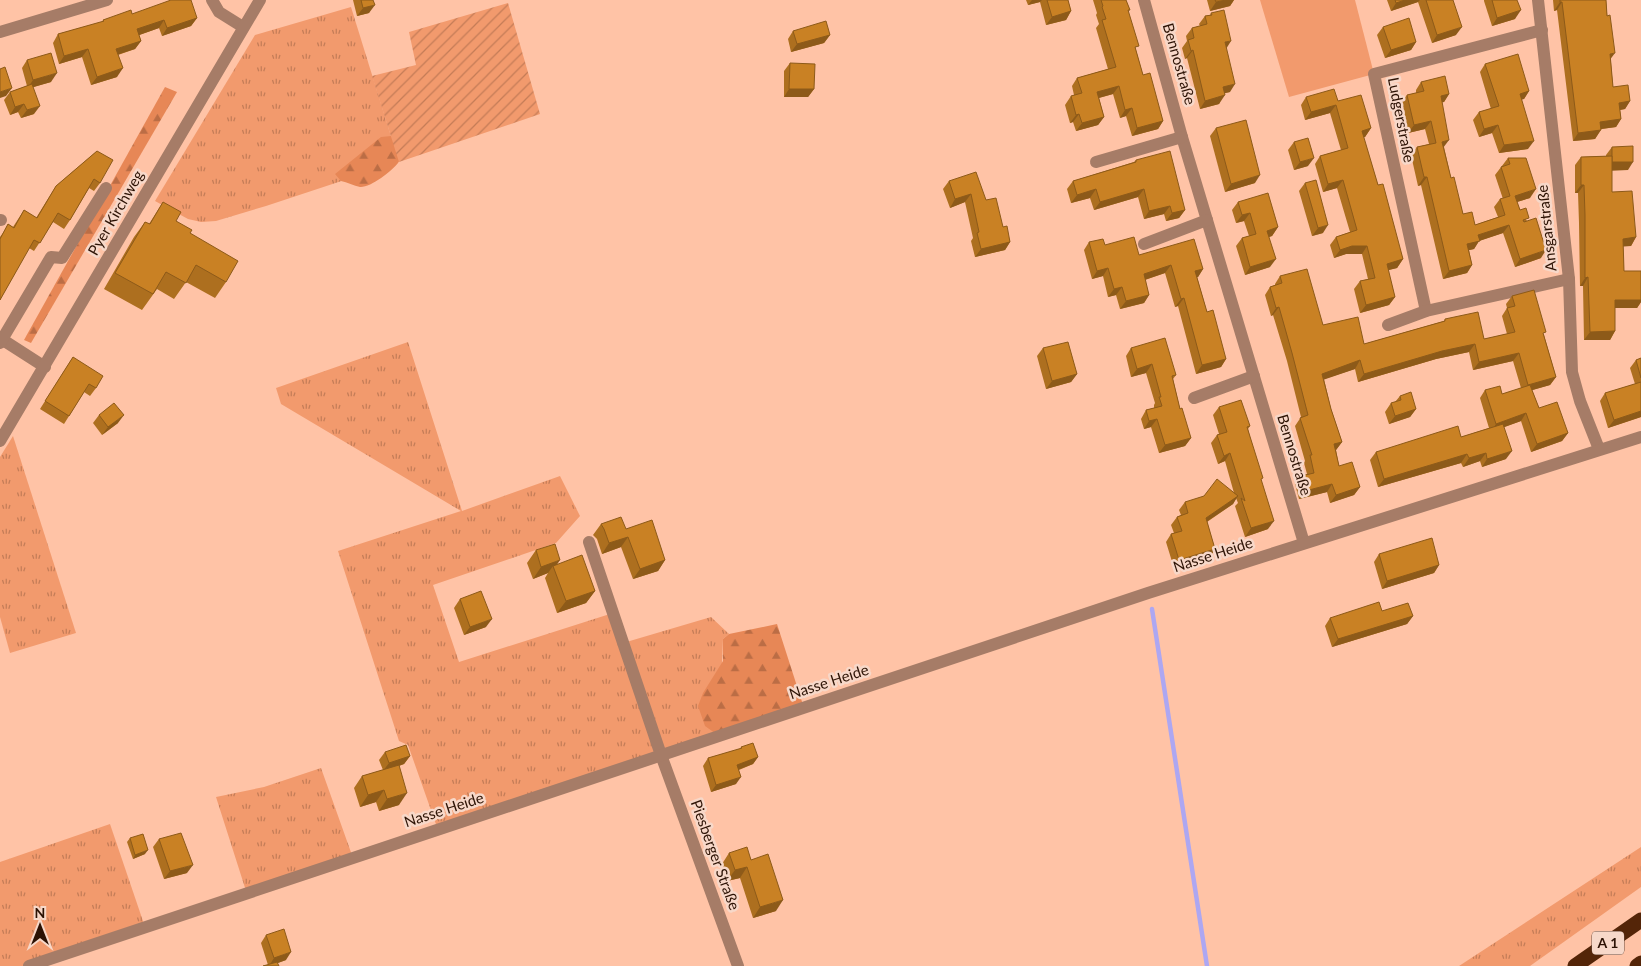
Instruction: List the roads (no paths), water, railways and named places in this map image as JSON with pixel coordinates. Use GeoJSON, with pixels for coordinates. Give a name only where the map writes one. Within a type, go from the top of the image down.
{"type":"FeatureCollection","features":[{"type":"Feature","properties":{"kind":"highway","name":"A 1"},"geometry":{"type":"LineString","coordinates":[[1575,966],[1641,920]]}},
{"type":"Feature","properties":{"kind":"highway","name":"A 1"},"geometry":{"type":"LineString","coordinates":[[1637,966],[1641,963]]}},
{"type":"Feature","properties":{"kind":"street"},"geometry":{"type":"LineString","coordinates":[[0,32],[107,0]]}},
{"type":"Feature","properties":{"kind":"street"},"geometry":{"type":"LineString","coordinates":[[212,0],[219,12],[243,27]]}},
{"type":"Feature","properties":{"kind":"street","name":"Pyer Kirchweg"},"geometry":{"type":"LineString","coordinates":[[0,442],[260,0]]}},
{"type":"Feature","properties":{"kind":"street","name":"Bennostraße"},"geometry":{"type":"LineString","coordinates":[[1144,0],[1182,137],[1304,543]]}},
{"type":"Feature","properties":{"kind":"street","name":"Ansgarstraße"},"geometry":{"type":"LineString","coordinates":[[1538,0],[1569,279],[1572,372],[1580,401],[1599,450]]}},
{"type":"Feature","properties":{"kind":"street","name":"Ludgerstraße"},"geometry":{"type":"LineString","coordinates":[[1426,311],[1374,74],[1542,30]]}},
{"type":"Feature","properties":{"kind":"street"},"geometry":{"type":"LineString","coordinates":[[1096,162],[1182,137]]}},
{"type":"Feature","properties":{"kind":"street"},"geometry":{"type":"LineString","coordinates":[[44,367],[1,340],[51,257],[62,258],[106,188]]}},
{"type":"Feature","properties":{"kind":"street"},"geometry":{"type":"LineString","coordinates":[[1144,244],[1208,220]]}},
{"type":"Feature","properties":{"kind":"street"},"geometry":{"type":"LineString","coordinates":[[1388,325],[1426,311],[1569,279]]}},
{"type":"Feature","properties":{"kind":"street"},"geometry":{"type":"LineString","coordinates":[[1194,398],[1254,376]]}},
{"type":"Feature","properties":{"kind":"street","name":"Nasse Heide"},"geometry":{"type":"LineString","coordinates":[[29,966],[1138,596],[1641,437]]}},
{"type":"Feature","properties":{"kind":"street","name":"Piesberger Straße"},"geometry":{"type":"LineString","coordinates":[[589,542],[661,755],[738,966]]}},
{"type":"Feature","properties":{"kind":"waterway"},"geometry":{"type":"LineString","coordinates":[[1152,609],[1207,966]]}}]}
